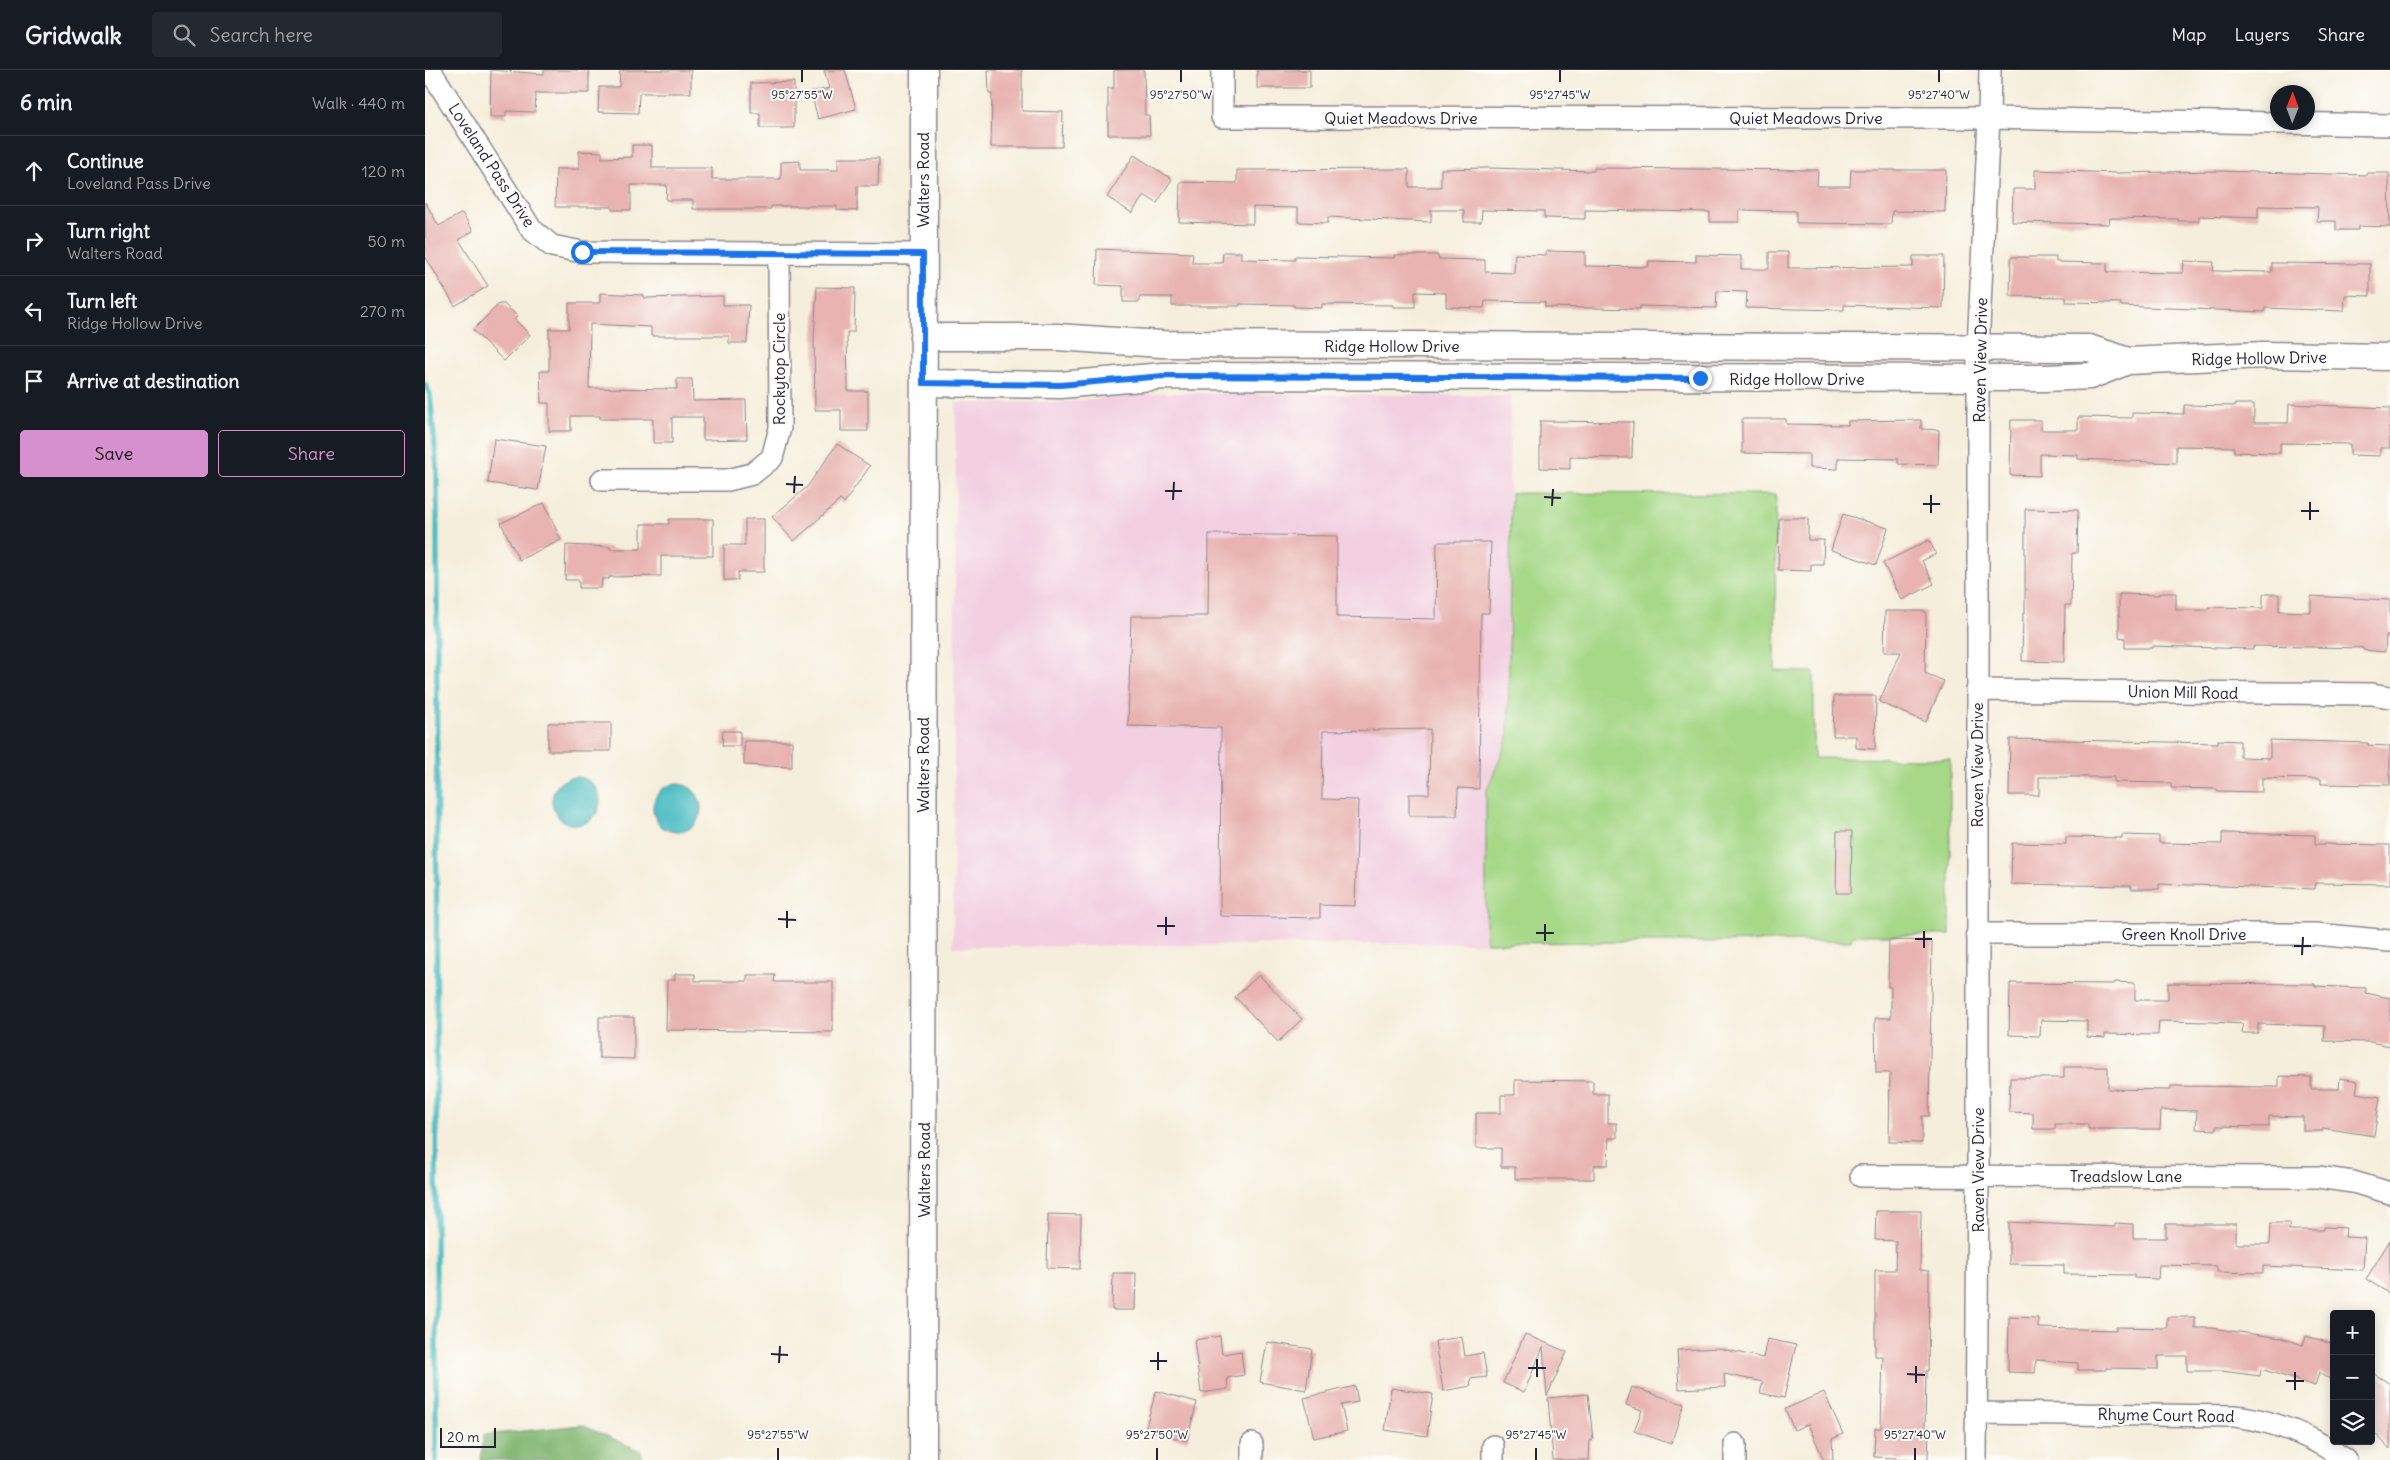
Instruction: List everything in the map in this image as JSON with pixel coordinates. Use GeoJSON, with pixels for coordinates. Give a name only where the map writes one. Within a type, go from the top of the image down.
{"type":"FeatureCollection","features":[{"type":"Feature","properties":{"kind":"street","name":"Loveland Pass Drive"},"geometry":{"type":"LineString","coordinates":[[431,70],[531,229],[552,246],[582,252],[923,254]]}},
{"type":"Feature","properties":{"kind":"street","name":"Walters Road"},"geometry":{"type":"LineString","coordinates":[[923,1460],[924,70]]}},
{"type":"Feature","properties":{"kind":"street","name":"Quiet Meadows Drive"},"geometry":{"type":"LineString","coordinates":[[1222,70],[1222,117],[1989,118],[2390,125]]}},
{"type":"Feature","properties":{"kind":"street","name":"Raven View Drive"},"geometry":{"type":"LineString","coordinates":[[1975,1460],[1978,1176],[1978,348],[1990,70]]}},
{"type":"Feature","properties":{"kind":"street","name":"Rockytop Circle"},"geometry":{"type":"LineString","coordinates":[[602,480],[727,480],[753,474],[772,458],[780,428],[779,254]]}},
{"type":"Feature","properties":{"kind":"street","name":"Ridge Hollow Drive"},"geometry":{"type":"LineString","coordinates":[[923,337],[1057,337],[1180,344],[2089,348],[2128,361]]}},
{"type":"Feature","properties":{"kind":"street","name":"Ridge Hollow Drive"},"geometry":{"type":"LineString","coordinates":[[923,383],[1060,385],[1163,376],[1979,379],[2090,376],[2128,361],[2263,355],[2390,357]]}},
{"type":"Feature","properties":{"kind":"street","name":"Union Mill Road"},"geometry":{"type":"LineString","coordinates":[[1977,690],[2372,694],[2390,697]]}},
{"type":"Feature","properties":{"kind":"street","name":"Green Knoll Drive"},"geometry":{"type":"LineString","coordinates":[[1977,934],[2316,934],[2390,941]]}},
{"type":"Feature","properties":{"kind":"street","name":"Treadslow Lane"},"geometry":{"type":"LineString","coordinates":[[1861,1176],[2318,1177],[2353,1182],[2390,1193]]}},
{"type":"Feature","properties":{"kind":"street","name":"Rhyme Court Road"},"geometry":{"type":"LineString","coordinates":[[1976,1413],[2235,1416],[2256,1418],[2293,1430],[2346,1460]]}},
{"type":"Feature","properties":{"kind":"shaded area"},"geometry":{"type":"Polygon","coordinates":[[[1161,393],[1510,396],[1508,739],[1486,792],[1486,943],[953,947],[956,403],[1055,402],[1161,393]]]}},
{"type":"Feature","properties":{"kind":"green space"},"geometry":{"type":"Polygon","coordinates":[[[1511,493],[1776,494],[1775,671],[1814,672],[1814,758],[1950,759],[1950,935],[1853,935],[1851,941],[1486,943],[1486,792],[1508,739],[1511,493]]]}},
{"type":"Feature","properties":{"kind":"green space"},"geometry":{"type":"Polygon","coordinates":[[[582,1425],[641,1451],[642,1460],[481,1460],[483,1435],[582,1425]]]}},
{"type":"Feature","properties":{"kind":"water"},"geometry":{"type":"Polygon","coordinates":[[[576,777],[585,779],[593,784],[598,792],[600,801],[598,810],[593,818],[585,823],[576,825],[567,823],[559,818],[554,810],[552,801],[554,792],[559,784],[567,779],[576,777]]]}},
{"type":"Feature","properties":{"kind":"water"},"geometry":{"type":"Polygon","coordinates":[[[677,784],[686,786],[694,791],[699,799],[701,808],[699,817],[694,825],[686,830],[677,832],[668,830],[660,825],[655,817],[653,808],[655,799],[660,791],[668,786],[677,784]]]}},
{"type":"Feature","properties":{"kind":"building"},"geometry":{"type":"Polygon","coordinates":[[[491,70],[544,74],[544,70],[589,70],[589,93],[536,93],[535,112],[506,111],[506,117],[490,117],[491,70]]]}},
{"type":"Feature","properties":{"kind":"building"},"geometry":{"type":"Polygon","coordinates":[[[620,70],[691,70],[691,93],[639,93],[638,113],[598,112],[599,87],[619,87],[620,70]]]}},
{"type":"Feature","properties":{"kind":"building"},"geometry":{"type":"Polygon","coordinates":[[[824,70],[845,70],[856,109],[818,119],[811,93],[829,88],[824,70]]]}},
{"type":"Feature","properties":{"kind":"building"},"geometry":{"type":"Polygon","coordinates":[[[988,70],[1022,70],[1022,111],[1063,112],[1062,147],[991,147],[992,94],[989,94],[988,70]]]}},
{"type":"Feature","properties":{"kind":"building"},"geometry":{"type":"Polygon","coordinates":[[[1114,70],[1144,70],[1145,115],[1149,115],[1150,135],[1108,135],[1108,88],[1114,88],[1114,70]]]}},
{"type":"Feature","properties":{"kind":"building"},"geometry":{"type":"Polygon","coordinates":[[[1257,70],[1310,70],[1310,88],[1257,88],[1257,70]]]}},
{"type":"Feature","properties":{"kind":"building"},"geometry":{"type":"Polygon","coordinates":[[[794,82],[794,128],[760,128],[760,113],[751,113],[751,83],[794,82]]]}},
{"type":"Feature","properties":{"kind":"building"},"geometry":{"type":"Polygon","coordinates":[[[632,145],[652,145],[652,168],[712,168],[712,179],[781,179],[781,162],[800,161],[800,170],[838,170],[838,158],[879,158],[878,186],[857,186],[857,211],[837,210],[837,206],[771,206],[771,209],[693,209],[693,200],[666,200],[667,185],[631,185],[631,210],[612,210],[612,207],[555,207],[556,169],[579,169],[579,151],[602,152],[602,158],[632,157],[632,145]]]}},
{"type":"Feature","properties":{"kind":"building"},"geometry":{"type":"Polygon","coordinates":[[[1134,155],[1172,179],[1157,203],[1144,195],[1132,213],[1107,197],[1134,155]]]}},
{"type":"Feature","properties":{"kind":"building"},"geometry":{"type":"Polygon","coordinates":[[[1489,168],[1594,171],[1594,168],[1818,170],[1817,186],[1850,186],[1851,170],[1946,170],[1945,212],[1892,211],[1891,224],[1796,223],[1796,211],[1739,210],[1739,222],[1710,222],[1710,212],[1585,210],[1585,219],[1544,218],[1544,211],[1482,210],[1481,222],[1464,222],[1464,210],[1431,210],[1431,222],[1328,217],[1328,223],[1298,222],[1298,208],[1253,207],[1253,224],[1179,222],[1180,182],[1237,183],[1237,170],[1409,169],[1409,187],[1441,187],[1441,169],[1489,168]]]}},
{"type":"Feature","properties":{"kind":"building"},"geometry":{"type":"Polygon","coordinates":[[[2035,170],[2117,173],[2219,171],[2367,175],[2367,173],[2389,173],[2390,227],[2358,226],[2358,230],[2336,230],[2336,221],[2317,221],[2318,207],[2258,206],[2258,218],[2199,216],[2199,221],[2178,221],[2178,219],[2110,218],[2109,224],[2012,222],[2013,189],[2035,189],[2035,170]]]}},
{"type":"Feature","properties":{"kind":"building"},"geometry":{"type":"Polygon","coordinates":[[[425,202],[439,226],[462,213],[473,231],[459,240],[488,286],[455,306],[425,256],[425,202]]]}},
{"type":"Feature","properties":{"kind":"building"},"geometry":{"type":"Polygon","coordinates":[[[1097,249],[1193,253],[1192,263],[1222,263],[1223,252],[1241,252],[1241,259],[1295,260],[1295,256],[1394,258],[1394,255],[1438,255],[1438,259],[1485,260],[1485,272],[1514,273],[1515,254],[1546,255],[1546,251],[1585,252],[1585,266],[1648,267],[1649,261],[1696,262],[1696,255],[1741,256],[1741,269],[1769,269],[1769,252],[1788,252],[1788,268],[1913,267],[1913,256],[1944,256],[1943,308],[1844,305],[1844,310],[1746,308],[1747,292],[1717,291],[1716,308],[1640,306],[1640,309],[1545,307],[1545,302],[1485,301],[1484,308],[1446,307],[1446,293],[1415,292],[1415,307],[1322,304],[1322,308],[1294,307],[1294,305],[1240,304],[1239,306],[1172,306],[1172,297],[1139,297],[1139,302],[1123,302],[1123,286],[1096,285],[1097,249]]]}},
{"type":"Feature","properties":{"kind":"building"},"geometry":{"type":"Polygon","coordinates":[[[2011,257],[2056,257],[2056,262],[2107,263],[2107,272],[2183,273],[2184,261],[2214,262],[2213,271],[2272,272],[2272,263],[2370,264],[2370,296],[2345,295],[2344,311],[2265,308],[2265,312],[2121,306],[2121,303],[2066,302],[2066,297],[2010,296],[2011,257]]]}},
{"type":"Feature","properties":{"kind":"building"},"geometry":{"type":"Polygon","coordinates":[[[817,287],[855,288],[854,332],[847,332],[848,391],[868,391],[868,431],[841,431],[841,410],[815,410],[814,339],[817,287]]]}},
{"type":"Feature","properties":{"kind":"building"},"geometry":{"type":"Polygon","coordinates":[[[600,293],[644,295],[644,298],[723,296],[723,305],[749,305],[747,343],[729,343],[729,336],[651,336],[651,327],[590,324],[589,388],[677,389],[677,379],[692,379],[693,401],[746,400],[747,439],[703,440],[703,417],[672,417],[672,443],[653,443],[653,419],[600,419],[600,416],[571,416],[571,431],[549,431],[549,403],[541,403],[540,371],[549,371],[549,329],[569,329],[569,303],[600,303],[600,293]]]}},
{"type":"Feature","properties":{"kind":"building"},"geometry":{"type":"Polygon","coordinates":[[[499,304],[504,304],[517,316],[514,319],[530,335],[504,361],[473,330],[499,304]]]}},
{"type":"Feature","properties":{"kind":"building"},"geometry":{"type":"Polygon","coordinates":[[[2235,404],[2254,404],[2254,423],[2288,423],[2289,404],[2390,408],[2390,448],[2380,448],[2380,456],[2350,455],[2350,444],[2280,443],[2280,453],[2234,452],[2234,447],[2176,446],[2176,463],[2078,459],[2078,455],[2040,454],[2040,476],[2010,475],[2011,420],[2041,420],[2041,430],[2078,430],[2078,417],[2132,418],[2132,413],[2184,414],[2184,405],[2235,406],[2235,404]]]}},
{"type":"Feature","properties":{"kind":"building"},"geometry":{"type":"Polygon","coordinates":[[[1742,419],[1786,419],[1786,424],[1848,425],[1848,421],[1921,420],[1921,429],[1939,430],[1938,465],[1898,464],[1898,459],[1838,458],[1838,469],[1809,468],[1809,454],[1742,453],[1742,419]]]}},
{"type":"Feature","properties":{"kind":"building"},"geometry":{"type":"Polygon","coordinates":[[[1540,421],[1633,422],[1632,458],[1570,457],[1570,469],[1540,468],[1540,421]]]}},
{"type":"Feature","properties":{"kind":"building"},"geometry":{"type":"Polygon","coordinates":[[[494,439],[546,446],[538,490],[488,483],[494,439]]]}},
{"type":"Feature","properties":{"kind":"building"},"geometry":{"type":"Polygon","coordinates":[[[837,444],[870,466],[844,503],[840,500],[794,541],[772,517],[807,487],[837,444]]]}},
{"type":"Feature","properties":{"kind":"building"},"geometry":{"type":"Polygon","coordinates":[[[544,503],[561,540],[519,560],[501,523],[544,503]]]}},
{"type":"Feature","properties":{"kind":"building"},"geometry":{"type":"Polygon","coordinates":[[[2025,509],[2078,510],[2077,553],[2072,553],[2071,605],[2065,605],[2064,662],[2022,661],[2023,613],[2025,613],[2025,509]]]}},
{"type":"Feature","properties":{"kind":"building"},"geometry":{"type":"Polygon","coordinates":[[[1843,514],[1888,528],[1876,565],[1831,550],[1843,514]]]}},
{"type":"Feature","properties":{"kind":"building"},"geometry":{"type":"Polygon","coordinates":[[[1779,518],[1808,518],[1808,540],[1824,540],[1823,564],[1811,564],[1811,571],[1778,570],[1779,518]]]}},
{"type":"Feature","properties":{"kind":"building"},"geometry":{"type":"Polygon","coordinates":[[[669,519],[713,519],[713,556],[661,556],[661,576],[609,577],[609,579],[602,579],[601,588],[579,588],[579,580],[565,580],[566,545],[610,547],[610,549],[641,549],[641,524],[669,524],[669,519]]]}},
{"type":"Feature","properties":{"kind":"building"},"geometry":{"type":"Polygon","coordinates":[[[745,519],[764,519],[764,572],[738,572],[738,580],[724,580],[724,545],[745,545],[745,519]]]}},
{"type":"Feature","properties":{"kind":"building"},"geometry":{"type":"Polygon","coordinates":[[[1209,534],[1337,536],[1337,617],[1436,619],[1437,542],[1491,542],[1489,613],[1481,613],[1479,789],[1458,788],[1457,816],[1409,816],[1409,794],[1429,794],[1430,729],[1323,731],[1322,799],[1358,800],[1355,906],[1320,905],[1320,918],[1220,916],[1221,728],[1128,726],[1131,616],[1208,616],[1209,534]]]}},
{"type":"Feature","properties":{"kind":"building"},"geometry":{"type":"Polygon","coordinates":[[[1929,540],[1936,554],[1922,561],[1934,584],[1902,600],[1883,563],[1929,540]]]}},
{"type":"Feature","properties":{"kind":"building"},"geometry":{"type":"Polygon","coordinates":[[[2159,593],[2176,593],[2176,610],[2208,610],[2208,607],[2263,608],[2263,594],[2279,594],[2279,611],[2311,612],[2311,596],[2390,600],[2390,636],[2386,636],[2385,652],[2363,650],[2363,648],[2254,646],[2253,649],[2152,646],[2152,648],[2125,648],[2125,638],[2119,637],[2119,594],[2159,595],[2159,593]]]}},
{"type":"Feature","properties":{"kind":"building"},"geometry":{"type":"Polygon","coordinates":[[[1885,611],[1926,611],[1925,673],[1944,681],[1926,722],[1879,702],[1901,652],[1884,652],[1885,611]]]}},
{"type":"Feature","properties":{"kind":"building"},"geometry":{"type":"Polygon","coordinates":[[[1834,696],[1876,696],[1875,749],[1856,748],[1856,736],[1833,736],[1834,696]]]}},
{"type":"Feature","properties":{"kind":"building"},"geometry":{"type":"Polygon","coordinates":[[[548,723],[611,723],[611,751],[548,751],[548,723]]]}},
{"type":"Feature","properties":{"kind":"building"},"geometry":{"type":"Polygon","coordinates":[[[723,731],[740,731],[740,746],[722,746],[723,731]]]}},
{"type":"Feature","properties":{"kind":"building"},"geometry":{"type":"Polygon","coordinates":[[[2010,739],[2218,743],[2218,740],[2240,741],[2240,757],[2270,758],[2270,740],[2368,743],[2368,745],[2390,746],[2390,785],[2321,784],[2321,779],[2262,778],[2262,792],[2217,791],[2217,789],[2171,788],[2171,783],[2114,782],[2114,777],[2039,777],[2039,795],[2009,795],[2010,739]]]}},
{"type":"Feature","properties":{"kind":"building"},"geometry":{"type":"Polygon","coordinates":[[[744,741],[792,741],[792,767],[744,765],[744,741]]]}},
{"type":"Feature","properties":{"kind":"building"},"geometry":{"type":"Polygon","coordinates":[[[1837,831],[1852,831],[1851,893],[1836,893],[1837,831]]]}},
{"type":"Feature","properties":{"kind":"building"},"geometry":{"type":"Polygon","coordinates":[[[2222,833],[2315,835],[2315,844],[2390,845],[2390,884],[2315,883],[2315,889],[2159,884],[2159,889],[2131,889],[2131,886],[2011,884],[2012,843],[2066,844],[2066,837],[2122,838],[2122,835],[2159,836],[2159,843],[2222,844],[2222,833]]]}},
{"type":"Feature","properties":{"kind":"building"},"geometry":{"type":"Polygon","coordinates":[[[1889,940],[1932,941],[1929,1116],[1922,1116],[1922,1143],[1889,1142],[1890,1073],[1876,1073],[1875,1018],[1891,1018],[1891,987],[1888,987],[1889,940]]]}},
{"type":"Feature","properties":{"kind":"building"},"geometry":{"type":"Polygon","coordinates":[[[675,974],[695,974],[695,981],[747,981],[747,975],[775,975],[774,982],[833,982],[833,1032],[666,1030],[667,980],[675,980],[675,974]]]}},
{"type":"Feature","properties":{"kind":"building"},"geometry":{"type":"Polygon","coordinates":[[[1259,975],[1302,1019],[1278,1042],[1235,997],[1259,975]]]}},
{"type":"Feature","properties":{"kind":"building"},"geometry":{"type":"Polygon","coordinates":[[[2115,982],[2135,983],[2135,1000],[2168,1000],[2168,983],[2315,984],[2315,986],[2366,988],[2366,993],[2390,998],[2390,1046],[2370,1042],[2324,1041],[2325,1026],[2258,1024],[2258,1033],[2242,1033],[2243,1024],[2213,1022],[2159,1021],[2158,1035],[2105,1034],[2105,1038],[2087,1037],[2087,1021],[2041,1020],[2040,1036],[2009,1035],[2010,983],[2114,984],[2115,982]]]}},
{"type":"Feature","properties":{"kind":"building"},"geometry":{"type":"Polygon","coordinates":[[[599,1017],[634,1017],[634,1059],[599,1058],[599,1017]]]}},
{"type":"Feature","properties":{"kind":"building"},"geometry":{"type":"Polygon","coordinates":[[[2064,1067],[2108,1067],[2108,1089],[2171,1090],[2171,1086],[2279,1087],[2279,1076],[2311,1077],[2311,1089],[2339,1089],[2340,1078],[2358,1081],[2356,1093],[2380,1097],[2374,1136],[2323,1128],[2323,1131],[2303,1131],[2303,1117],[2269,1116],[2269,1127],[2216,1126],[2216,1130],[2196,1129],[2197,1111],[2161,1110],[2160,1129],[2088,1129],[2088,1124],[2055,1124],[2055,1129],[2033,1129],[2033,1113],[2009,1112],[2010,1078],[2064,1078],[2064,1067]]]}},
{"type":"Feature","properties":{"kind":"building"},"geometry":{"type":"Polygon","coordinates":[[[1515,1080],[1593,1081],[1593,1094],[1608,1094],[1608,1123],[1617,1123],[1617,1138],[1609,1138],[1608,1165],[1594,1165],[1594,1179],[1515,1179],[1515,1167],[1501,1167],[1501,1148],[1476,1148],[1476,1113],[1501,1113],[1501,1095],[1515,1095],[1515,1080]]]}},
{"type":"Feature","properties":{"kind":"building"},"geometry":{"type":"Polygon","coordinates":[[[1876,1211],[1921,1211],[1920,1270],[1929,1271],[1928,1371],[1926,1371],[1925,1429],[1929,1429],[1928,1459],[1896,1460],[1896,1458],[1874,1457],[1875,1428],[1881,1428],[1883,1356],[1875,1356],[1875,1270],[1895,1270],[1896,1241],[1875,1240],[1876,1211]]]}},
{"type":"Feature","properties":{"kind":"building"},"geometry":{"type":"Polygon","coordinates":[[[1048,1214],[1081,1215],[1080,1269],[1047,1268],[1048,1214]]]}},
{"type":"Feature","properties":{"kind":"building"},"geometry":{"type":"Polygon","coordinates":[[[2009,1222],[2115,1227],[2115,1223],[2133,1224],[2133,1238],[2166,1238],[2166,1224],[2236,1224],[2236,1244],[2270,1244],[2271,1223],[2290,1223],[2289,1230],[2324,1230],[2324,1227],[2346,1228],[2345,1237],[2365,1238],[2363,1270],[2263,1266],[2263,1273],[2217,1272],[2217,1266],[2159,1265],[2158,1279],[2134,1278],[2134,1275],[2064,1274],[2064,1265],[2009,1264],[2009,1222]]]}},
{"type":"Feature","properties":{"kind":"building"},"geometry":{"type":"Polygon","coordinates":[[[2390,1240],[2390,1294],[2366,1279],[2390,1240]]]}},
{"type":"Feature","properties":{"kind":"building"},"geometry":{"type":"Polygon","coordinates":[[[1113,1273],[1136,1273],[1135,1310],[1112,1310],[1113,1273]]]}},
{"type":"Feature","properties":{"kind":"building"},"geometry":{"type":"Polygon","coordinates":[[[2009,1317],[2038,1318],[2038,1328],[2116,1330],[2116,1327],[2167,1328],[2167,1317],[2195,1317],[2195,1328],[2211,1328],[2281,1338],[2303,1345],[2306,1336],[2330,1343],[2330,1379],[2319,1372],[2315,1386],[2261,1369],[2260,1376],[2222,1371],[2187,1371],[2187,1356],[2158,1356],[2158,1369],[2106,1368],[2106,1370],[2078,1370],[2078,1363],[2036,1360],[2035,1373],[2008,1372],[2009,1317]]]}},
{"type":"Feature","properties":{"kind":"building"},"geometry":{"type":"Polygon","coordinates":[[[1525,1334],[1567,1352],[1547,1396],[1543,1347],[1524,1392],[1503,1383],[1525,1334]]]}},
{"type":"Feature","properties":{"kind":"building"},"geometry":{"type":"Polygon","coordinates":[[[1220,1336],[1222,1354],[1241,1351],[1244,1375],[1227,1378],[1228,1389],[1201,1393],[1194,1340],[1220,1336]]]}},
{"type":"Feature","properties":{"kind":"building"},"geometry":{"type":"Polygon","coordinates":[[[1462,1337],[1465,1356],[1483,1353],[1487,1377],[1470,1379],[1471,1386],[1443,1391],[1435,1341],[1462,1337]]]}},
{"type":"Feature","properties":{"kind":"building"},"geometry":{"type":"Polygon","coordinates":[[[1767,1339],[1796,1345],[1784,1398],[1760,1393],[1763,1382],[1724,1374],[1725,1387],[1679,1389],[1677,1350],[1718,1348],[1763,1358],[1767,1339]]]}},
{"type":"Feature","properties":{"kind":"building"},"geometry":{"type":"Polygon","coordinates":[[[1267,1342],[1312,1349],[1306,1390],[1260,1382],[1267,1342]]]}},
{"type":"Feature","properties":{"kind":"building"},"geometry":{"type":"Polygon","coordinates":[[[2375,1375],[2390,1384],[2390,1449],[2375,1433],[2375,1375]]]}},
{"type":"Feature","properties":{"kind":"building"},"geometry":{"type":"Polygon","coordinates":[[[1355,1386],[1358,1402],[1341,1405],[1347,1431],[1314,1438],[1304,1398],[1355,1386]]]}},
{"type":"Feature","properties":{"kind":"building"},"geometry":{"type":"Polygon","coordinates":[[[1632,1387],[1684,1404],[1671,1444],[1634,1431],[1642,1410],[1626,1405],[1632,1387]]]}},
{"type":"Feature","properties":{"kind":"building"},"geometry":{"type":"Polygon","coordinates":[[[1391,1388],[1433,1394],[1427,1436],[1385,1430],[1391,1388]]]}},
{"type":"Feature","properties":{"kind":"building"},"geometry":{"type":"Polygon","coordinates":[[[1156,1391],[1197,1402],[1187,1441],[1145,1430],[1156,1391]]]}},
{"type":"Feature","properties":{"kind":"building"},"geometry":{"type":"Polygon","coordinates":[[[1824,1392],[1843,1434],[1832,1439],[1833,1460],[1824,1460],[1808,1424],[1794,1430],[1785,1409],[1824,1392]]]}},
{"type":"Feature","properties":{"kind":"building"},"geometry":{"type":"Polygon","coordinates":[[[1588,1394],[1593,1440],[1590,1441],[1589,1460],[1553,1460],[1548,1398],[1588,1394]]]}},
{"type":"Feature","properties":{"kind":"waterway"},"geometry":{"type":"LineString","coordinates":[[425,384],[430,394],[437,469],[436,1460]]}},
{"type":"Feature","properties":{"kind":"route"},"geometry":{"type":"LineString","coordinates":[[582,252],[923,254],[923,383],[1060,385],[1163,376],[1700,378]]}}]}
